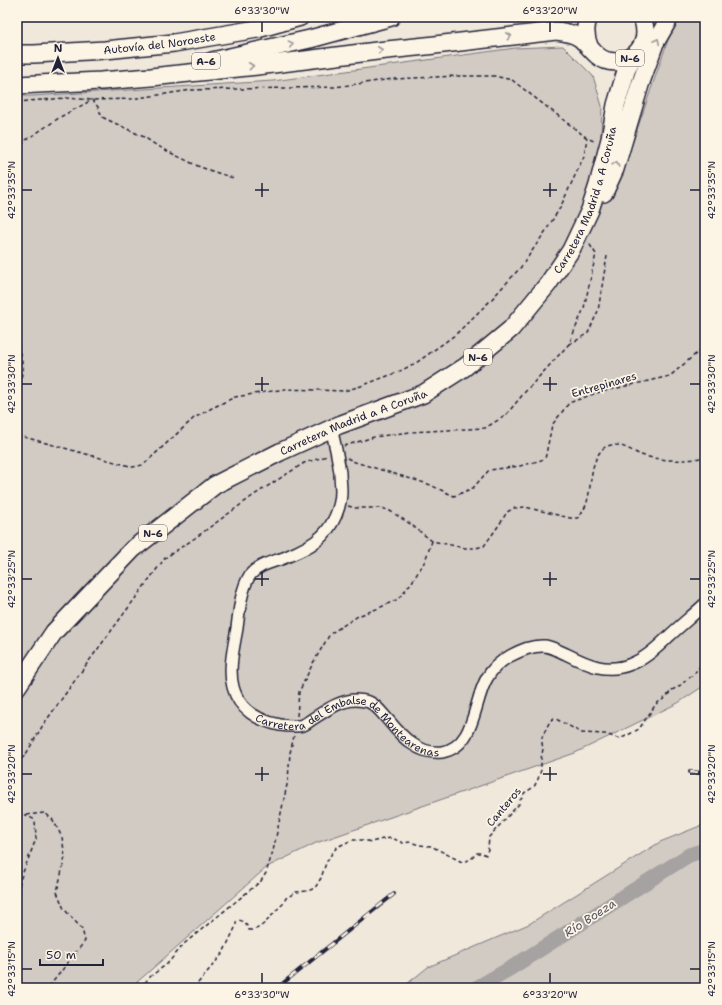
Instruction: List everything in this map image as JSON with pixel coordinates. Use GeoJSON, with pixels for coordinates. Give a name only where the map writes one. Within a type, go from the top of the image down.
{"type":"FeatureCollection","features":[{"type":"Feature","properties":{"kind":"highway","name":"Autovía del Noroeste"},"geometry":{"type":"LineString","coordinates":[[17,54],[105,50],[174,43],[257,29],[300,17]]}},
{"type":"Feature","properties":{"kind":"highway","name":"A-6"},"geometry":{"type":"LineString","coordinates":[[17,78],[100,74],[213,61],[310,40],[390,17]]}},
{"type":"Feature","properties":{"kind":"highway","name":"N-6"},"geometry":{"type":"LineString","coordinates":[[589,17],[585,30],[586,38],[594,51],[605,60],[612,62],[626,60],[640,49],[644,41],[644,24]]}},
{"type":"Feature","properties":{"kind":"highway"},"geometry":{"type":"LineString","coordinates":[[644,24],[654,17]]}},
{"type":"Feature","properties":{"kind":"highway"},"geometry":{"type":"LineString","coordinates":[[590,210],[605,192],[614,169],[640,85],[655,43],[670,17]]}},
{"type":"Feature","properties":{"kind":"highway"},"geometry":{"type":"LineString","coordinates":[[17,85],[151,77],[257,66],[377,50],[556,31],[579,37],[594,51]]}},
{"type":"Feature","properties":{"kind":"highway","name":"Carretera Madrid a A Coruña"},"geometry":{"type":"LineString","coordinates":[[594,51],[615,84],[616,105]]}},
{"type":"Feature","properties":{"kind":"highway","name":"Carretera Madrid a A Coruña"},"geometry":{"type":"LineString","coordinates":[[17,687],[54,632],[133,549],[215,485],[331,428],[423,394],[465,367],[511,329],[548,284],[571,250],[590,210],[610,139],[616,105],[626,71],[633,56]]}},
{"type":"Feature","properties":{"kind":"street","name":"Carretera del Embalse de Montearenas"},"geometry":{"type":"LineString","coordinates":[[331,428],[337,450],[341,491],[340,504],[331,524],[321,538],[303,550],[262,566],[252,574],[245,585],[232,656],[233,688],[238,700],[245,709],[256,717],[270,723],[288,726],[302,725],[339,704],[351,700],[362,700],[374,705],[402,736],[419,749],[432,752],[441,752],[451,749],[459,744],[467,733],[473,721],[481,690],[488,677],[496,667],[508,657],[533,646],[546,646],[589,665],[597,667],[620,668],[643,659],[705,604]]}},
{"type":"Feature","properties":{"kind":"path"},"geometry":{"type":"LineString","coordinates":[[17,102],[66,98],[92,100],[131,99],[192,90],[335,87],[393,79],[494,76],[512,80],[587,138],[607,147]]}},
{"type":"Feature","properties":{"kind":"path"},"geometry":{"type":"LineString","coordinates":[[17,151],[26,140],[56,120],[92,100]]}},
{"type":"Feature","properties":{"kind":"path"},"geometry":{"type":"LineString","coordinates":[[92,100],[102,117],[144,137],[156,145],[200,167],[233,178]]}},
{"type":"Feature","properties":{"kind":"path"},"geometry":{"type":"LineString","coordinates":[[17,435],[133,467],[143,465],[194,418],[235,397],[285,389],[344,391],[398,372],[416,362],[455,335],[490,301],[521,267],[560,208],[584,156],[587,138]]}},
{"type":"Feature","properties":{"kind":"path"},"geometry":{"type":"LineString","coordinates":[[17,764],[26,754],[43,725],[165,558],[254,495],[304,464],[337,450],[374,437],[410,432],[485,428],[505,416],[569,344],[584,308],[596,254],[580,230]]}},
{"type":"Feature","properties":{"kind":"path"},"geometry":{"type":"LineString","coordinates":[[569,344],[588,333],[598,311],[607,256]]}},
{"type":"Feature","properties":{"kind":"path"},"geometry":{"type":"LineString","coordinates":[[17,339],[22,367],[17,396]]}},
{"type":"Feature","properties":{"kind":"path","name":"Entrepinares"},"geometry":{"type":"LineString","coordinates":[[337,450],[355,462],[428,484],[454,496],[473,488],[489,470],[520,466],[545,459],[552,425],[569,403],[596,393],[670,376],[705,346]]}},
{"type":"Feature","properties":{"kind":"path"},"geometry":{"type":"LineString","coordinates":[[340,504],[356,508],[382,508],[390,511],[409,523],[432,541],[465,548],[476,548],[484,546],[507,512],[514,508],[525,507],[570,518],[578,518],[584,511],[587,504],[591,475],[596,458],[601,450],[608,445],[616,445],[642,455],[658,459],[686,460],[705,456]]}},
{"type":"Feature","properties":{"kind":"path"},"geometry":{"type":"LineString","coordinates":[[140,988],[151,976],[167,964],[185,943],[264,877],[273,852],[288,780],[290,753],[295,734],[299,692],[313,663],[330,634],[358,616],[398,599],[412,582],[425,561],[432,541]]}},
{"type":"Feature","properties":{"kind":"path","name":"Canteros"},"geometry":{"type":"LineString","coordinates":[[193,988],[223,953],[236,926],[236,922],[239,920],[244,922],[249,930],[255,930],[283,904],[284,900],[288,896],[296,892],[308,891],[315,888],[330,856],[337,847],[349,841],[354,839],[371,842],[392,838],[403,843],[411,842],[419,845],[431,846],[462,862],[469,860],[477,853],[486,855],[489,837],[519,804],[524,793],[534,786],[538,779],[544,749],[542,737],[550,721],[554,718],[581,733],[605,734],[617,738],[624,737],[639,729],[656,704],[695,673],[698,668],[705,665]]}},
{"type":"Feature","properties":{"kind":"path"},"geometry":{"type":"LineString","coordinates":[[17,814],[26,815],[45,813],[53,820],[62,837],[65,857],[57,892],[64,909],[82,929],[85,941],[48,988]]}},
{"type":"Feature","properties":{"kind":"path"},"geometry":{"type":"LineString","coordinates":[[17,904],[20,880],[36,839],[35,820],[26,815]]}},
{"type":"Feature","properties":{"kind":"shaded area"},"geometry":{"type":"Polygon","coordinates":[[[681,17],[705,17],[705,685],[678,703],[575,753],[316,843],[267,867],[135,984],[128,988],[17,988],[17,96],[273,81],[515,48],[563,46],[593,76],[602,106],[601,140],[631,147],[668,40],[681,17]]]}},
{"type":"Feature","properties":{"kind":"shaded area"},"geometry":{"type":"Polygon","coordinates":[[[705,824],[705,988],[402,988],[428,967],[529,924],[660,842],[705,824]]]}},
{"type":"Feature","properties":{"kind":"waterway","name":"Río Boeza"},"geometry":{"type":"LineString","coordinates":[[476,988],[511,968],[689,855],[705,850]]}},
{"type":"Feature","properties":{"kind":"railway"},"geometry":{"type":"LineString","coordinates":[[690,772],[705,773]]}},
{"type":"Feature","properties":{"kind":"railway"},"geometry":{"type":"LineString","coordinates":[[277,988],[394,894]]}}]}
